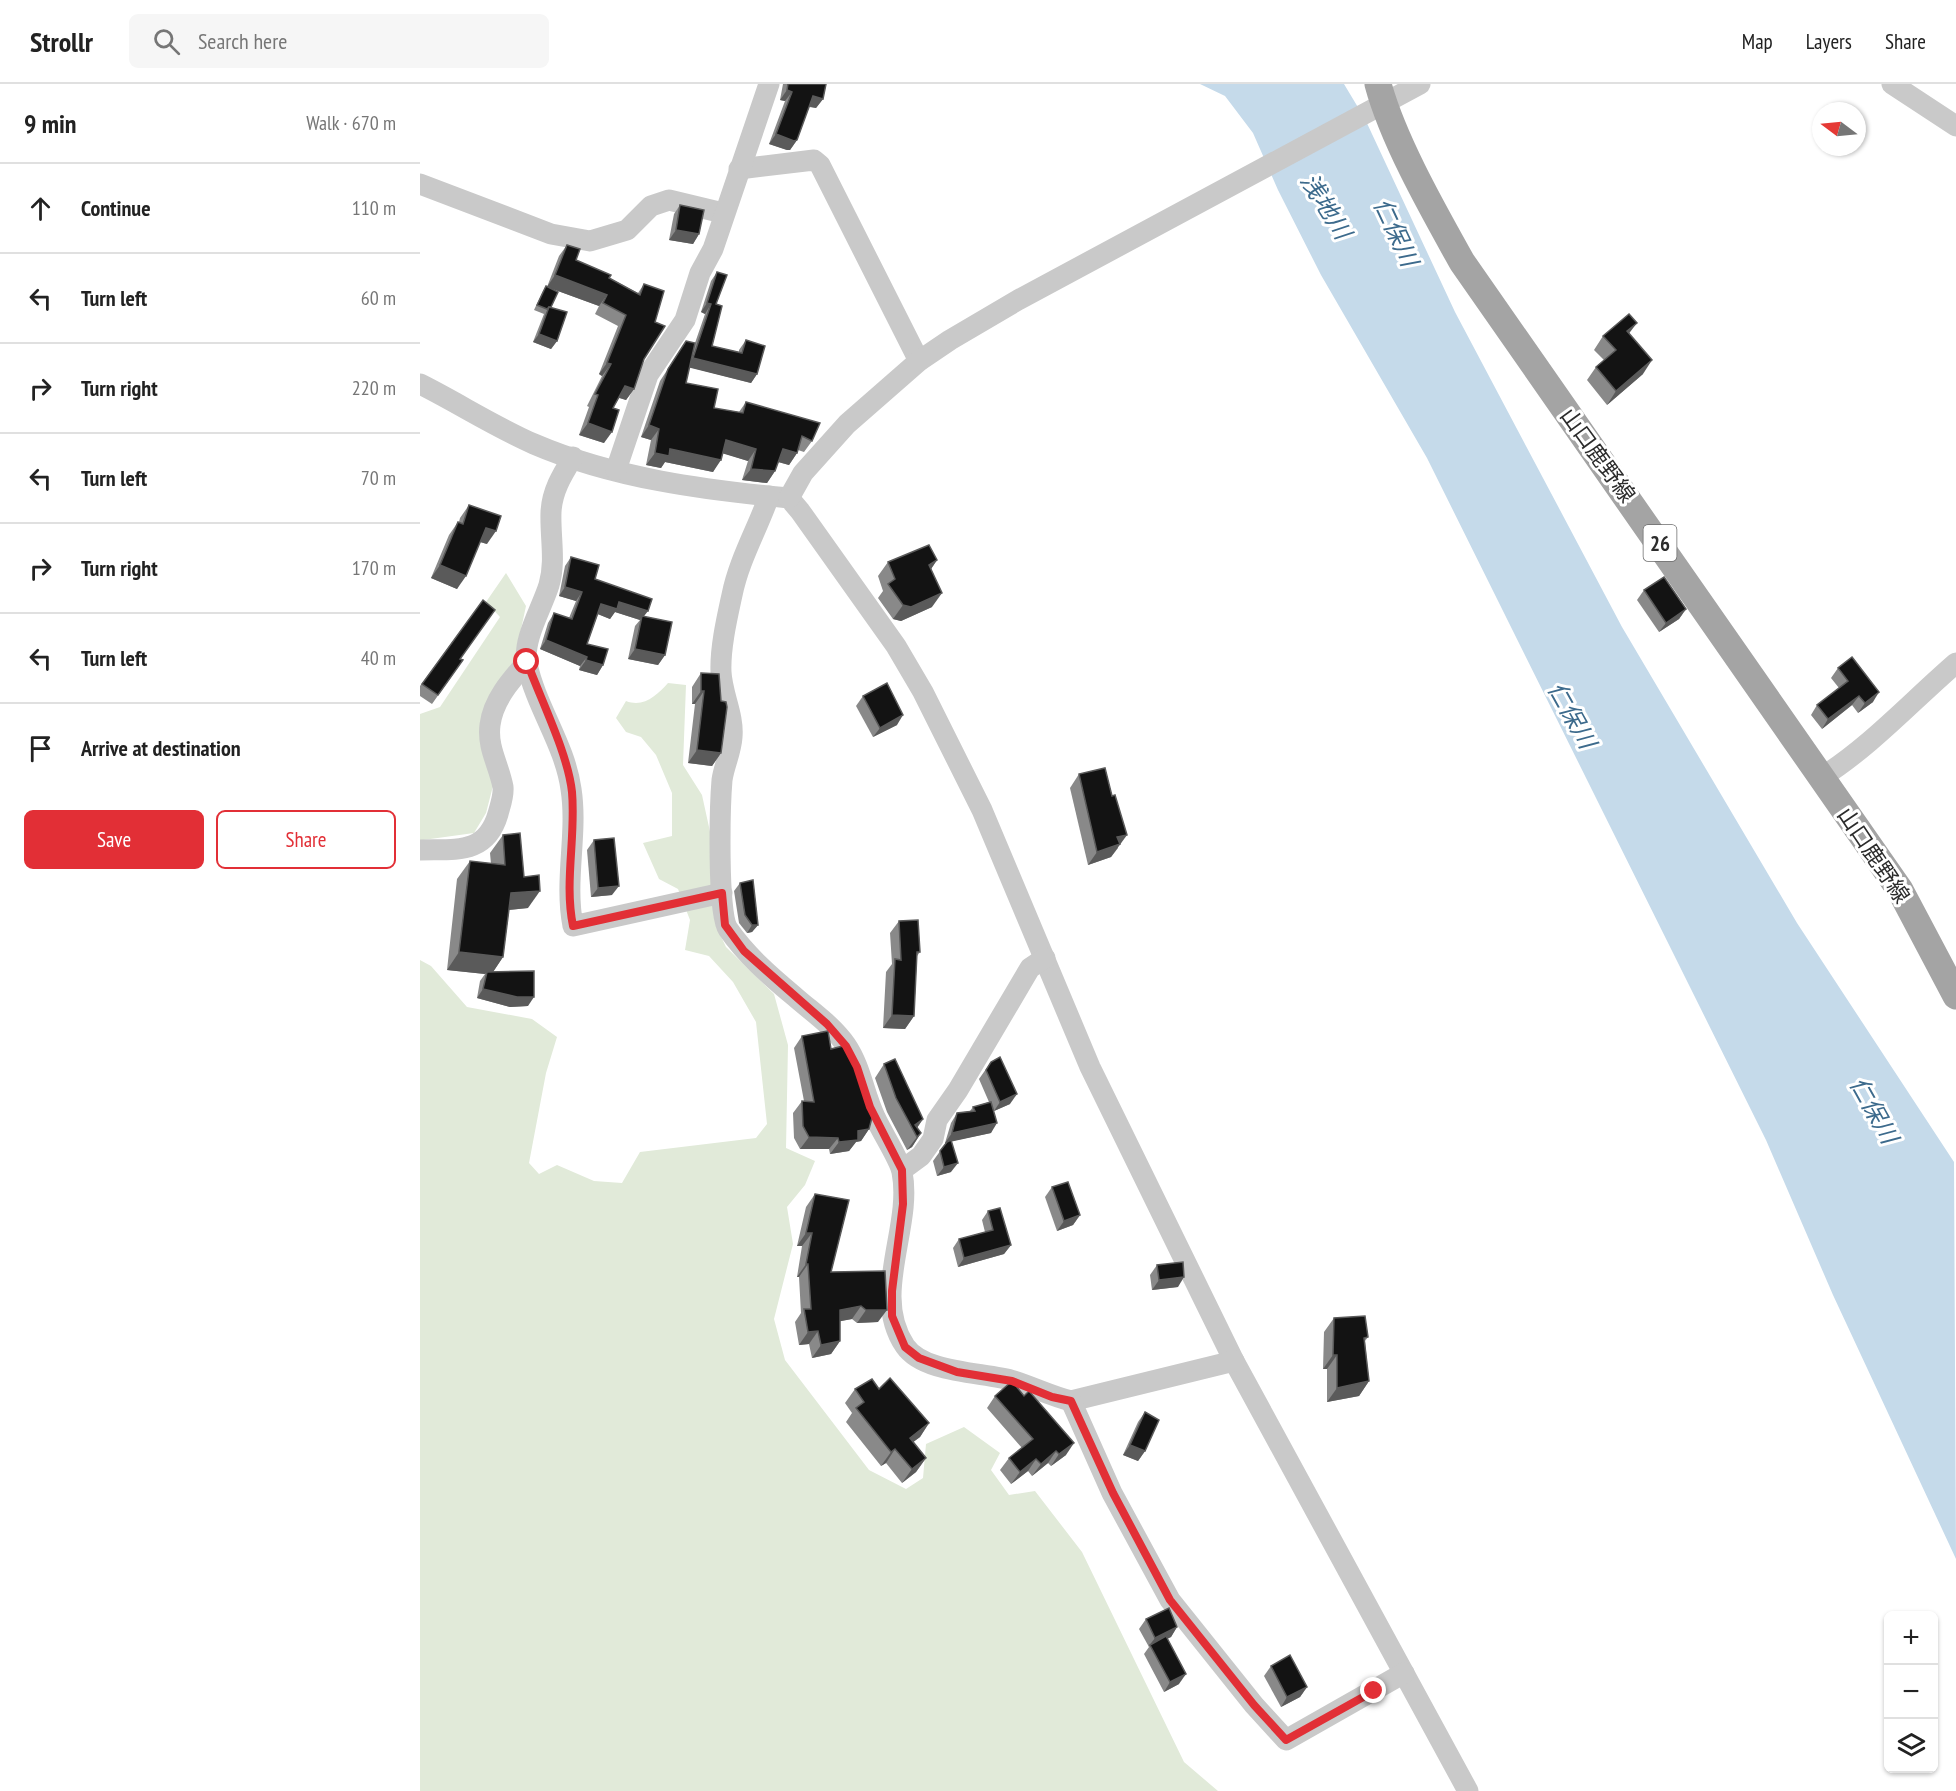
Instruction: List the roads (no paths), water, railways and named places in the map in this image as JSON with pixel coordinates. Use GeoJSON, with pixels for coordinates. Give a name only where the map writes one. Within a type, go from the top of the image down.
{"type":"FeatureCollection","features":[{"type":"Feature","properties":{"kind":"main road","name":"山口鹿野線"},"geometry":{"type":"LineString","coordinates":[[1377,99],[1462,262],[1900,890],[1956,996]]}},
{"type":"Feature","properties":{"kind":"street"},"geometry":{"type":"LineString","coordinates":[[616,470],[648,375],[685,320],[700,273],[713,249],[723,213],[769,84]]}},
{"type":"Feature","properties":{"kind":"street"},"geometry":{"type":"LineString","coordinates":[[1234,1361],[1071,1401],[1052,1397],[1012,1381],[957,1372],[919,1358],[905,1347],[892,1316],[903,1204],[902,1170],[870,1107],[857,1067],[846,1046],[827,1024],[744,951],[725,925],[722,893],[723,779],[732,739],[732,721],[724,695],[721,669],[732,595],[744,555],[779,497],[847,424],[919,361],[1018,300],[1258,171],[1377,99],[1420,84]]}},
{"type":"Feature","properties":{"kind":"street"},"geometry":{"type":"LineString","coordinates":[[1892,84],[1956,126]]}},
{"type":"Feature","properties":{"kind":"street"},"geometry":{"type":"LineString","coordinates":[[739,170],[814,160],[820,165],[919,361]]}},
{"type":"Feature","properties":{"kind":"street"},"geometry":{"type":"LineString","coordinates":[[420,184],[550,234],[590,241],[627,230],[651,206],[669,200],[723,213]]}},
{"type":"Feature","properties":{"kind":"street"},"geometry":{"type":"LineString","coordinates":[[420,384],[534,444],[573,458],[669,482],[779,497],[896,646],[923,692],[982,810],[1090,1067],[1234,1361],[1468,1791]]}},
{"type":"Feature","properties":{"kind":"street"},"geometry":{"type":"LineString","coordinates":[[573,458],[558,482],[551,510],[553,556],[550,583],[529,643],[527,662],[567,767],[572,790],[573,823],[569,873],[573,926],[722,893]]}},
{"type":"Feature","properties":{"kind":"street"},"geometry":{"type":"LineString","coordinates":[[420,850],[465,848],[485,841],[494,827],[503,788],[489,746],[490,724],[496,705],[511,680],[527,662]]}},
{"type":"Feature","properties":{"kind":"street"},"geometry":{"type":"LineString","coordinates":[[1822,777],[1880,732],[1956,663]]}},
{"type":"Feature","properties":{"kind":"street"},"geometry":{"type":"LineString","coordinates":[[902,1170],[921,1155],[933,1139],[937,1120],[958,1090],[1030,968],[1046,958]]}},
{"type":"Feature","properties":{"kind":"street"},"geometry":{"type":"LineString","coordinates":[[1071,1401],[1113,1493],[1170,1600],[1254,1705],[1286,1740],[1404,1673]]}},
{"type":"Feature","properties":{"kind":"water"},"geometry":{"type":"Polygon","coordinates":[[[1200,84],[1344,84],[1365,119],[1455,312],[1622,627],[1797,923],[1954,1162],[1956,1559],[1833,1295],[1766,1140],[1427,458],[1321,275],[1278,190],[1253,133],[1225,96],[1200,84]]]}},
{"type":"Feature","properties":{"kind":"water label","name":"浅地川"},"geometry":{"type":"Point","coordinates":[1326,206]}},
{"type":"Feature","properties":{"kind":"water label","name":"仁保川"},"geometry":{"type":"Point","coordinates":[1396,232]}},
{"type":"Feature","properties":{"kind":"water label","name":"仁保川"},"geometry":{"type":"Point","coordinates":[1572,715]}},
{"type":"Feature","properties":{"kind":"water label","name":"仁保川"},"geometry":{"type":"Point","coordinates":[1874,1110]}}]}
